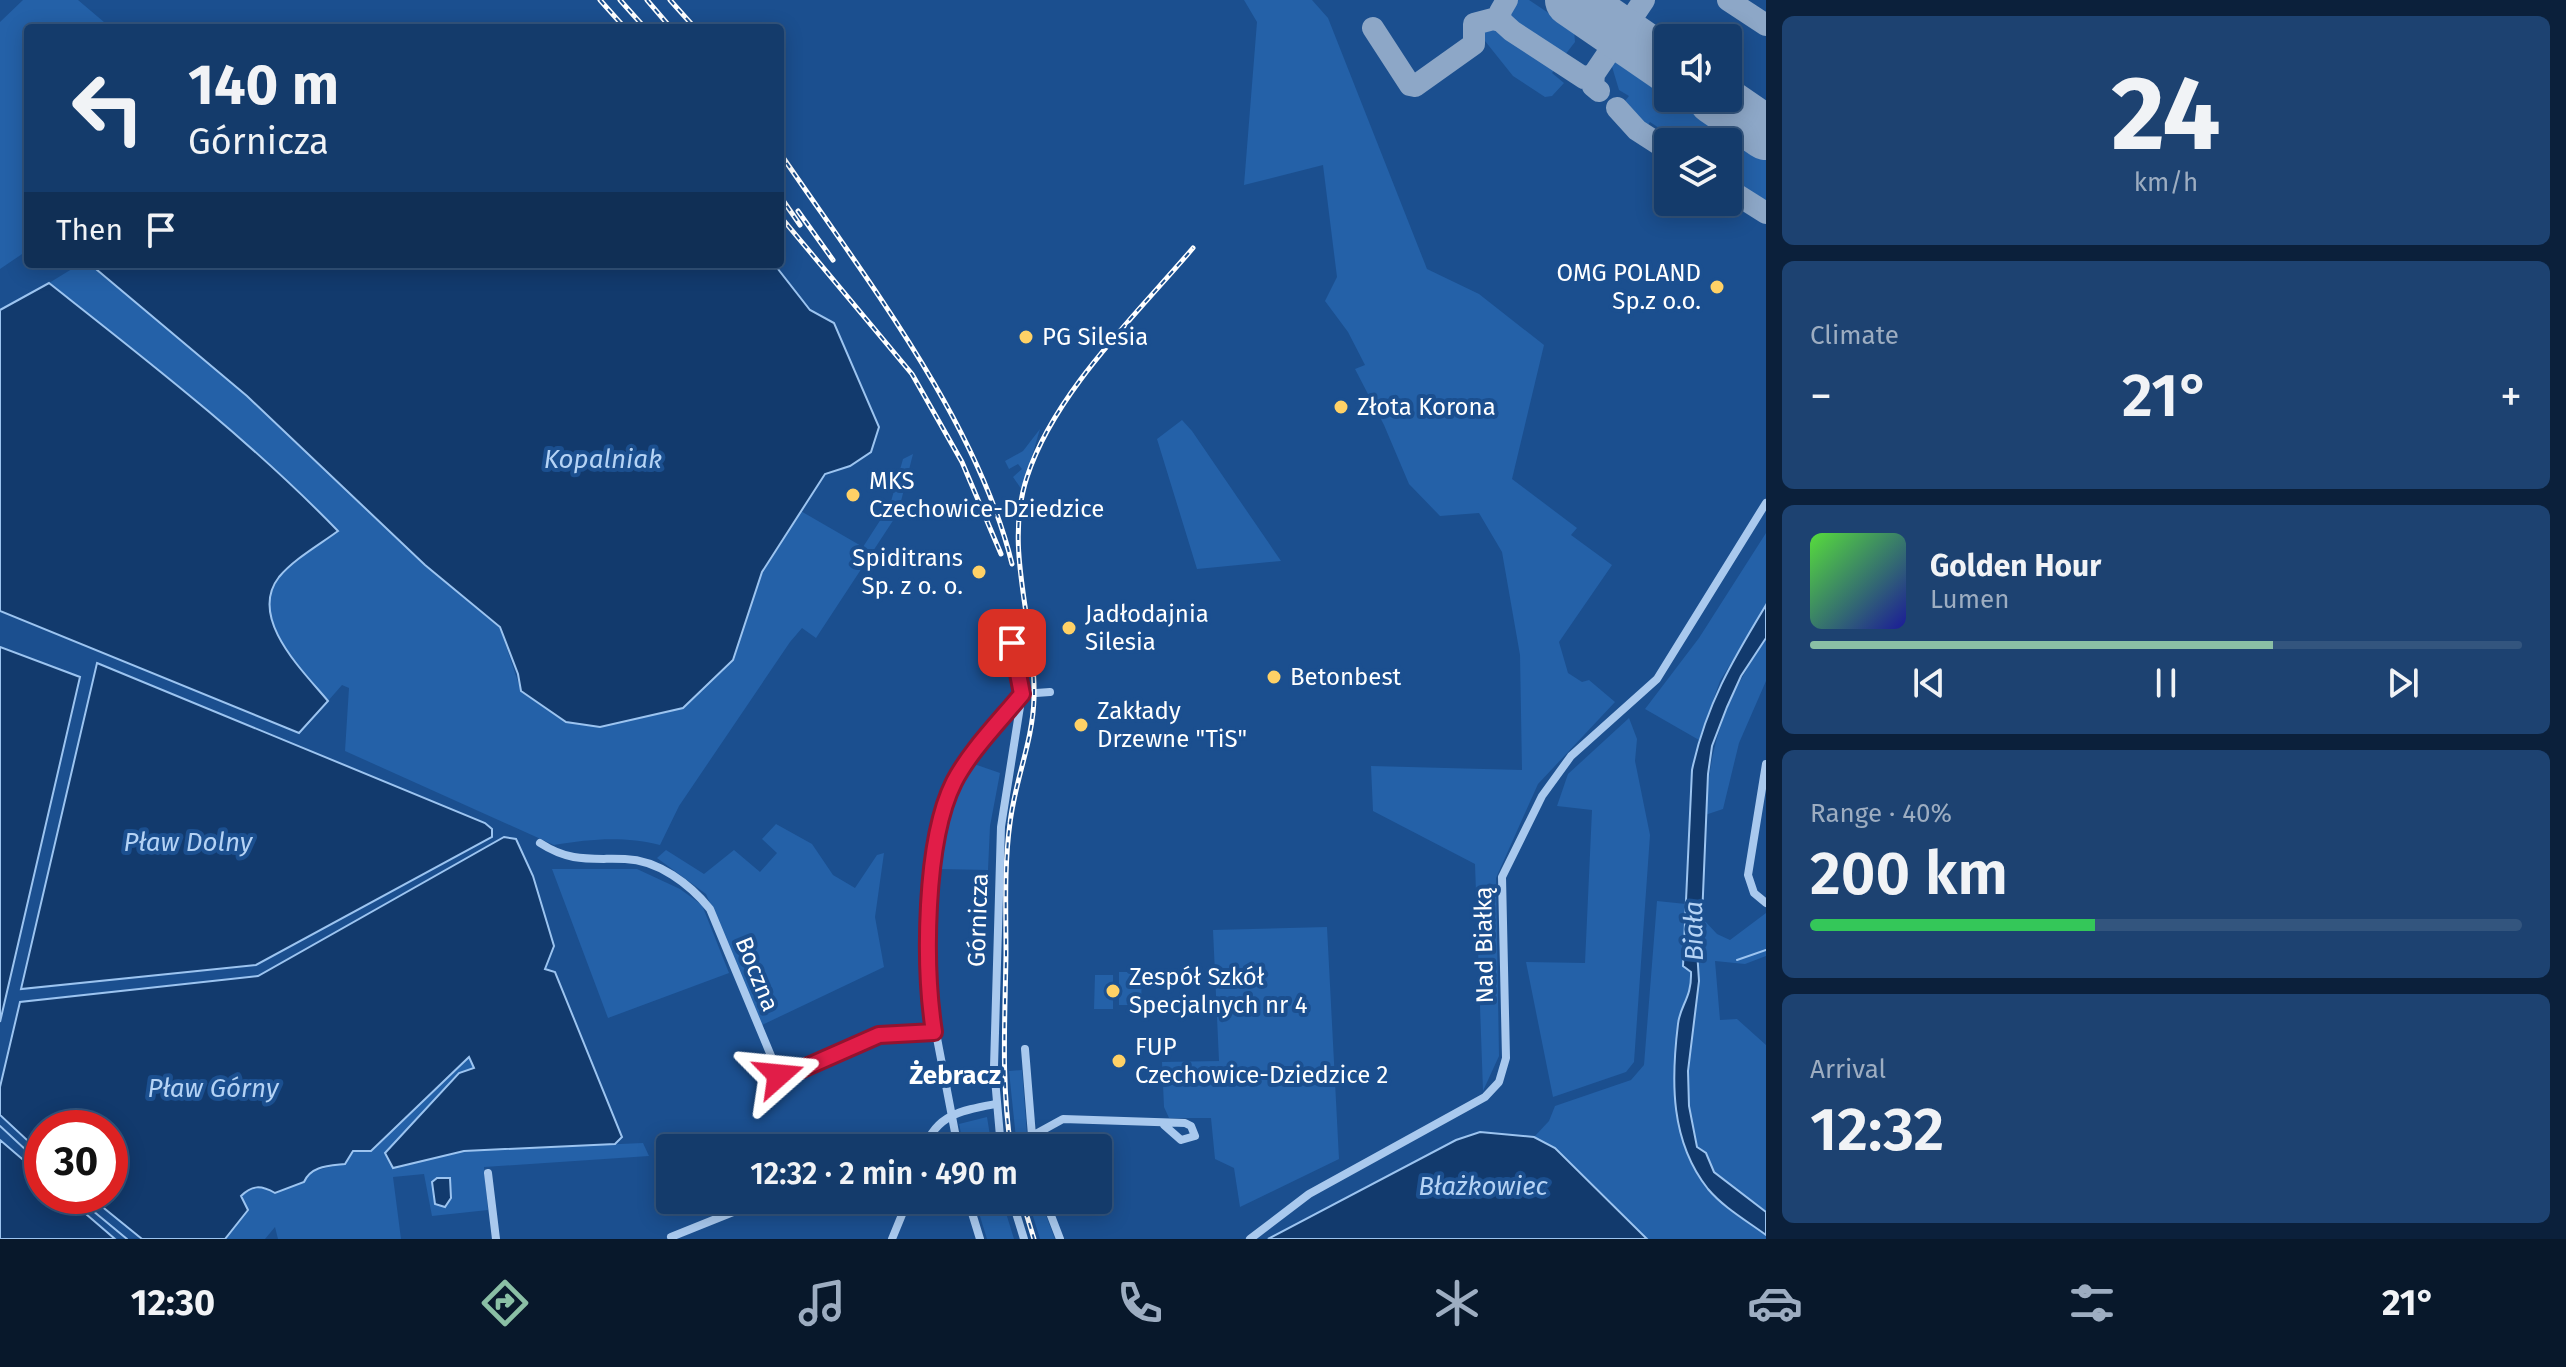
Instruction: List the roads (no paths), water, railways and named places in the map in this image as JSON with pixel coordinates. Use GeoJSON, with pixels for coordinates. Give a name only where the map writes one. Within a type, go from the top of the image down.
{"type":"FeatureCollection","features":[{"type":"Feature","properties":{"kind":"street","name":"Nad Białką"},"geometry":{"type":"LineString","coordinates":[[1250,1239],[1309,1194],[1485,1097],[1499,1082],[1506,1058],[1502,877],[1542,796],[1571,756],[1657,679],[1766,503]]}},
{"type":"Feature","properties":{"kind":"street","name":"Górnicza"},"geometry":{"type":"LineString","coordinates":[[999,1134],[996,1104],[1001,827],[1022,694],[1012,643]]}},
{"type":"Feature","properties":{"kind":"street"},"geometry":{"type":"LineString","coordinates":[[1022,694],[1050,692]]}},
{"type":"Feature","properties":{"kind":"street","name":"Górnicza"},"geometry":{"type":"LineString","coordinates":[[956,1134],[928,991],[936,834],[944,803],[956,778],[1022,694]]}},
{"type":"Feature","properties":{"kind":"street"},"geometry":{"type":"LineString","coordinates":[[1766,764],[1748,875],[1754,893],[1766,903]]}},
{"type":"Feature","properties":{"kind":"street","name":"Boczna"},"geometry":{"type":"LineString","coordinates":[[540,843],[554,852],[587,861],[628,859],[645,864],[695,890],[710,909],[774,1071],[779,1075],[786,1076],[879,1035],[934,1032]]}},
{"type":"Feature","properties":{"kind":"street"},"geometry":{"type":"LineString","coordinates":[[1025,1049],[1032,1134]]}},
{"type":"Feature","properties":{"kind":"street"},"geometry":{"type":"LineString","coordinates":[[930,1134],[940,1121],[952,1114],[996,1104]]}},
{"type":"Feature","properties":{"kind":"street"},"geometry":{"type":"LineString","coordinates":[[1036,1134],[1063,1119],[1164,1125]]}},
{"type":"Feature","properties":{"kind":"street"},"geometry":{"type":"LineString","coordinates":[[488,1173],[496,1239]]}},
{"type":"Feature","properties":{"kind":"street"},"geometry":{"type":"LineString","coordinates":[[671,1237],[728,1214]]}},
{"type":"Feature","properties":{"kind":"street"},"geometry":{"type":"LineString","coordinates":[[892,1239],[902,1214]]}},
{"type":"Feature","properties":{"kind":"street"},"geometry":{"type":"LineString","coordinates":[[972,1214],[980,1239]]}},
{"type":"Feature","properties":{"kind":"street"},"geometry":{"type":"LineString","coordinates":[[1016,1214],[1024,1239]]}},
{"type":"Feature","properties":{"kind":"street"},"geometry":{"type":"LineString","coordinates":[[1050,1214],[1060,1239]]}},
{"type":"Feature","properties":{"kind":"water","name":"Kopalniak"},"geometry":{"type":"Polygon","coordinates":[[[95,268],[777,268],[810,310],[834,323],[879,427],[871,452],[850,466],[825,474],[762,572],[733,660],[683,708],[600,727],[566,722],[521,691],[518,674],[500,627],[425,565],[247,396],[95,268]]]}},
{"type":"Feature","properties":{"kind":"water"},"geometry":{"type":"Polygon","coordinates":[[[49,283],[234,433],[338,531],[285,570],[271,593],[270,610],[282,644],[328,701],[299,733],[0,611],[0,310],[49,283]]]}},
{"type":"Feature","properties":{"kind":"water","name":"Biała"},"geometry":{"type":"Polygon","coordinates":[[[1766,605],[1766,638],[1741,676],[1712,746],[1702,918],[1697,950],[1699,981],[1688,1071],[1689,1106],[1697,1147],[1706,1153],[1714,1172],[1766,1212],[1766,1235],[1721,1202],[1696,1170],[1680,1131],[1674,1067],[1679,1017],[1691,981],[1691,972],[1683,966],[1692,770],[1713,704],[1766,605]]]}},
{"type":"Feature","properties":{"kind":"water"},"geometry":{"type":"Polygon","coordinates":[[[0,647],[80,677],[0,1022],[0,647]]]}},
{"type":"Feature","properties":{"kind":"water","name":"Pław Dolny"},"geometry":{"type":"Polygon","coordinates":[[[97,663],[485,823],[492,829],[492,837],[256,965],[21,989],[97,663]]]}},
{"type":"Feature","properties":{"kind":"water","name":"Pław Górny"},"geometry":{"type":"Polygon","coordinates":[[[504,837],[516,839],[533,876],[554,946],[545,969],[555,972],[622,1137],[615,1144],[464,1151],[393,1168],[385,1153],[459,1073],[474,1068],[469,1057],[371,1151],[353,1151],[345,1164],[316,1170],[304,1182],[275,1193],[257,1187],[245,1192],[241,1196],[248,1210],[225,1239],[142,1239],[111,1214],[128,1214],[128,1110],[24,1110],[24,1137],[0,1115],[0,1087],[20,1002],[258,976],[504,837]]]}},
{"type":"Feature","properties":{"kind":"water","name":"Błażkowiec"},"geometry":{"type":"Polygon","coordinates":[[[1480,1132],[1534,1137],[1555,1148],[1647,1239],[1268,1239],[1456,1140],[1480,1132]]]}},
{"type":"Feature","properties":{"kind":"water"},"geometry":{"type":"Polygon","coordinates":[[[0,1140],[24,1161],[24,1214],[86,1214],[115,1239],[0,1239],[0,1140]]]}},
{"type":"Feature","properties":{"kind":"water"},"geometry":{"type":"Polygon","coordinates":[[[437,1178],[450,1178],[451,1198],[445,1207],[435,1204],[432,1182],[437,1178]]]}},
{"type":"Feature","properties":{"kind":"waterway"},"geometry":{"type":"LineString","coordinates":[[1737,960],[1766,950]]}},
{"type":"Feature","properties":{"kind":"waterway"},"geometry":{"type":"LineString","coordinates":[[0,1126],[24,1148]]}},
{"type":"Feature","properties":{"kind":"waterway"},"geometry":{"type":"LineString","coordinates":[[97,1214],[127,1239]]}},
{"type":"Feature","properties":{"kind":"railway"},"geometry":{"type":"LineString","coordinates":[[600,0],[621,24]]}},
{"type":"Feature","properties":{"kind":"railway"},"geometry":{"type":"LineString","coordinates":[[620,0],[641,24]]}},
{"type":"Feature","properties":{"kind":"railway"},"geometry":{"type":"LineString","coordinates":[[647,0],[668,24]]}},
{"type":"Feature","properties":{"kind":"railway"},"geometry":{"type":"LineString","coordinates":[[670,0],[691,24]]}},
{"type":"Feature","properties":{"kind":"railway"},"geometry":{"type":"LineString","coordinates":[[784,159],[881,299],[945,403],[973,456],[1012,564]]}},
{"type":"Feature","properties":{"kind":"railway"},"geometry":{"type":"LineString","coordinates":[[784,202],[800,225]]}},
{"type":"Feature","properties":{"kind":"railway"},"geometry":{"type":"LineString","coordinates":[[798,211],[833,260]]}},
{"type":"Feature","properties":{"kind":"railway"},"geometry":{"type":"LineString","coordinates":[[784,221],[912,374],[962,462],[1001,554]]}},
{"type":"Feature","properties":{"kind":"railway"},"geometry":{"type":"LineString","coordinates":[[1010,1134],[1004,1052],[1007,856],[1012,807],[1031,730],[1034,698],[1019,559],[1020,504],[1040,446],[1076,385],[1193,248]]}},
{"type":"Feature","properties":{"kind":"railway"},"geometry":{"type":"LineString","coordinates":[[1026,1214],[1034,1239]]}},
{"type":"Feature","properties":{"kind":"place","name":"OMG POLAND Sp.z o.o."},"geometry":{"type":"Point","coordinates":[1717,287]}},
{"type":"Feature","properties":{"kind":"place","name":"PG Silesia"},"geometry":{"type":"Point","coordinates":[1026,337]}},
{"type":"Feature","properties":{"kind":"place","name":"Złota Korona"},"geometry":{"type":"Point","coordinates":[1341,407]}},
{"type":"Feature","properties":{"kind":"place","name":"MKS Czechowice-Dziedzice"},"geometry":{"type":"Point","coordinates":[853,495]}},
{"type":"Feature","properties":{"kind":"place","name":"Spiditrans Sp. z o. o."},"geometry":{"type":"Point","coordinates":[979,572]}},
{"type":"Feature","properties":{"kind":"place","name":"Jadłodajnia Silesia"},"geometry":{"type":"Point","coordinates":[1069,628]}},
{"type":"Feature","properties":{"kind":"place","name":"Betonbest"},"geometry":{"type":"Point","coordinates":[1274,677]}},
{"type":"Feature","properties":{"kind":"place","name":"Zakłady Drzewne \"TiS\""},"geometry":{"type":"Point","coordinates":[1081,725]}},
{"type":"Feature","properties":{"kind":"place","name":"Zespół Szkół Specjalnych nr 4"},"geometry":{"type":"Point","coordinates":[1113,991]}},
{"type":"Feature","properties":{"kind":"place","name":"FUP Czechowice-Dziedzice 2"},"geometry":{"type":"Point","coordinates":[1119,1061]}},
{"type":"Feature","properties":{"kind":"district","name":"Żebracz"},"geometry":{"type":"Point","coordinates":[955,1075]}}]}
